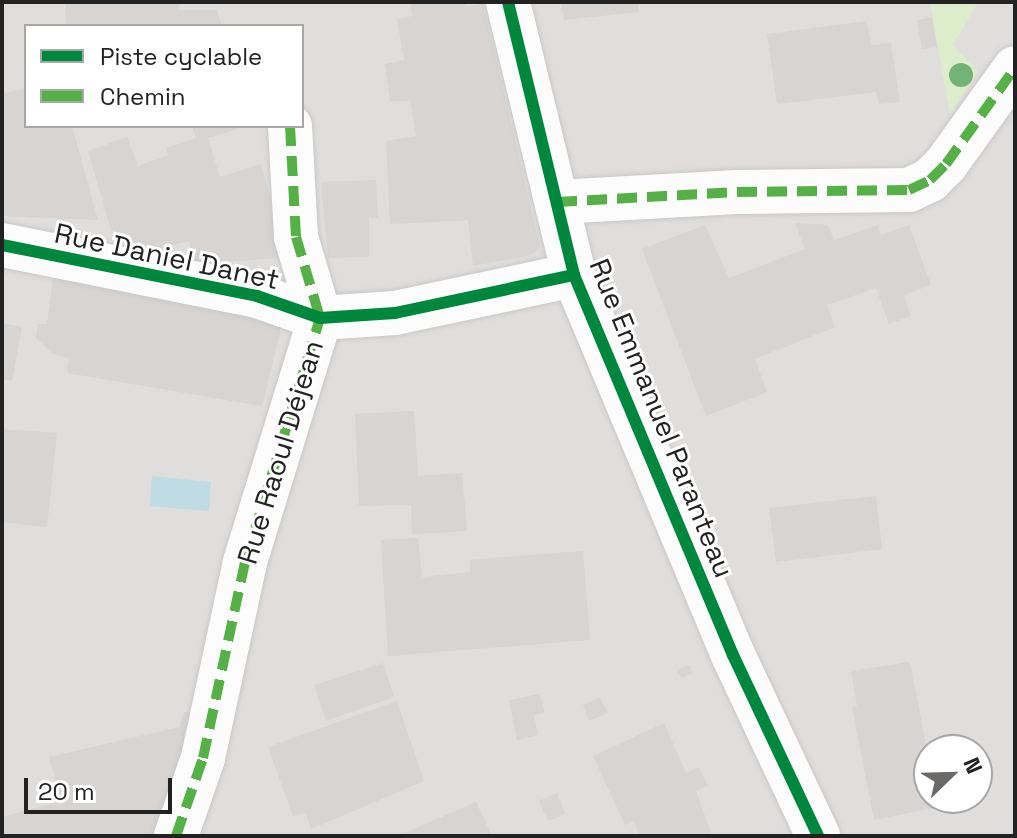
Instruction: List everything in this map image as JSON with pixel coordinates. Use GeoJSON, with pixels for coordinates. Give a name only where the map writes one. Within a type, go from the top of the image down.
{"type":"FeatureCollection","features":[{"type":"Feature","properties":{"kind":"street","name":"Rue Emmanuel Paranteau"},"geometry":{"type":"LineString","coordinates":[[508,2],[574,275],[733,655],[818,836]]}},
{"type":"Feature","properties":{"kind":"street"},"geometry":{"type":"LineString","coordinates":[[557,202],[737,192],[909,190],[930,180],[946,164],[1015,68]]}},
{"type":"Feature","properties":{"kind":"street"},"geometry":{"type":"LineString","coordinates":[[290,128],[296,237],[320,318]]}},
{"type":"Feature","properties":{"kind":"street","name":"Rue Daniel Danet"},"geometry":{"type":"LineString","coordinates":[[2,245],[257,296],[320,318]]}},
{"type":"Feature","properties":{"kind":"street","name":"Rue Raoul Déjean"},"geometry":{"type":"LineString","coordinates":[[176,836],[203,758],[245,562],[320,318],[395,313],[574,275]]}},
{"type":"Feature","properties":{"kind":"shaded area"},"geometry":{"type":"Polygon","coordinates":[[[2,2],[1015,2],[1015,836],[2,836],[2,2]]]}},
{"type":"Feature","properties":{"kind":"shaded area"},"geometry":{"type":"Polygon","coordinates":[[[1004,7],[1012,12],[1015,9],[1015,54],[999,65],[969,43],[986,17],[993,22],[1004,7]]]}},
{"type":"Feature","properties":{"kind":"green space"},"geometry":{"type":"Polygon","coordinates":[[[930,2],[978,2],[953,45],[978,72],[950,115],[930,2]]]}},
{"type":"Feature","properties":{"kind":"water"},"geometry":{"type":"Polygon","coordinates":[[[152,476],[211,482],[209,511],[150,506],[152,476]]]}},
{"type":"Feature","properties":{"kind":"building"},"geometry":{"type":"Polygon","coordinates":[[[65,2],[179,2],[179,10],[217,10],[221,24],[66,24],[65,2]]]}},
{"type":"Feature","properties":{"kind":"building"},"geometry":{"type":"Polygon","coordinates":[[[410,2],[466,2],[466,6],[483,4],[540,247],[532,255],[473,266],[468,220],[390,224],[386,141],[416,136],[410,100],[390,102],[385,64],[404,60],[397,19],[412,16],[410,2]]]}},
{"type":"Feature","properties":{"kind":"building"},"geometry":{"type":"Polygon","coordinates":[[[561,2],[638,2],[639,12],[564,20],[561,2]]]}},
{"type":"Feature","properties":{"kind":"building"},"geometry":{"type":"Polygon","coordinates":[[[932,17],[937,47],[922,49],[917,20],[932,17]]]}},
{"type":"Feature","properties":{"kind":"building"},"geometry":{"type":"Polygon","coordinates":[[[867,21],[871,45],[891,43],[900,102],[879,104],[876,92],[777,104],[767,34],[867,21]]]}},
{"type":"Feature","properties":{"kind":"building"},"geometry":{"type":"Polygon","coordinates":[[[24,88],[24,128],[73,128],[98,220],[2,216],[2,94],[24,88]]]}},
{"type":"Feature","properties":{"kind":"building"},"geometry":{"type":"Polygon","coordinates":[[[193,128],[240,128],[208,138],[220,177],[261,164],[274,212],[277,258],[194,264],[189,241],[168,246],[173,259],[116,248],[88,151],[127,137],[138,166],[168,155],[166,148],[196,138],[193,128]]]}},
{"type":"Feature","properties":{"kind":"building"},"geometry":{"type":"Polygon","coordinates":[[[376,180],[378,218],[369,218],[369,257],[328,258],[321,182],[376,180]]]}},
{"type":"Feature","properties":{"kind":"building"},"geometry":{"type":"Polygon","coordinates":[[[795,223],[828,225],[834,240],[878,225],[881,235],[909,225],[931,285],[904,295],[911,316],[889,324],[876,288],[827,305],[835,327],[755,359],[767,392],[706,416],[642,249],[705,225],[729,278],[805,249],[795,223]]]}},
{"type":"Feature","properties":{"kind":"building"},"geometry":{"type":"Polygon","coordinates":[[[53,278],[283,321],[262,406],[67,373],[69,358],[53,354],[36,338],[38,324],[47,324],[53,278]]]}},
{"type":"Feature","properties":{"kind":"building"},"geometry":{"type":"Polygon","coordinates":[[[2,323],[22,327],[12,381],[2,379],[2,323]]]}},
{"type":"Feature","properties":{"kind":"building"},"geometry":{"type":"Polygon","coordinates":[[[414,411],[418,476],[462,473],[467,531],[412,534],[411,505],[359,506],[355,414],[414,411]]]}},
{"type":"Feature","properties":{"kind":"building"},"geometry":{"type":"Polygon","coordinates":[[[2,429],[57,433],[47,527],[2,522],[2,429]]]}},
{"type":"Feature","properties":{"kind":"building"},"geometry":{"type":"Polygon","coordinates":[[[876,496],[882,549],[776,562],[769,508],[876,496]]]}},
{"type":"Feature","properties":{"kind":"building"},"geometry":{"type":"Polygon","coordinates":[[[418,538],[422,577],[470,572],[470,560],[583,551],[590,640],[388,656],[381,540],[418,538]]]}},
{"type":"Feature","properties":{"kind":"building"},"geometry":{"type":"Polygon","coordinates":[[[910,662],[924,734],[913,734],[913,812],[874,820],[852,707],[857,706],[851,671],[910,662]]]}},
{"type":"Feature","properties":{"kind":"building"},"geometry":{"type":"Polygon","coordinates":[[[383,663],[394,697],[326,721],[314,685],[383,663]]]}},
{"type":"Feature","properties":{"kind":"building"},"geometry":{"type":"Polygon","coordinates":[[[690,665],[692,674],[682,678],[676,670],[690,665]]]}},
{"type":"Feature","properties":{"kind":"building"},"geometry":{"type":"Polygon","coordinates":[[[540,694],[545,713],[534,715],[538,735],[517,740],[509,700],[540,694]]]}},
{"type":"Feature","properties":{"kind":"building"},"geometry":{"type":"Polygon","coordinates":[[[600,698],[608,713],[589,721],[583,705],[600,698]]]}},
{"type":"Feature","properties":{"kind":"building"},"geometry":{"type":"Polygon","coordinates":[[[397,701],[424,781],[311,829],[306,813],[293,816],[268,747],[397,701]]]}},
{"type":"Feature","properties":{"kind":"building"},"geometry":{"type":"Polygon","coordinates":[[[184,712],[195,712],[155,836],[2,836],[2,817],[61,801],[49,757],[179,727],[184,712]]]}},
{"type":"Feature","properties":{"kind":"building"},"geometry":{"type":"Polygon","coordinates":[[[664,723],[686,773],[699,767],[708,786],[696,791],[712,836],[640,836],[633,821],[625,825],[593,756],[664,723]]]}},
{"type":"Feature","properties":{"kind":"building"},"geometry":{"type":"Polygon","coordinates":[[[557,793],[565,814],[548,821],[539,801],[557,793]]]}},
{"type":"Feature","properties":{"kind":"building"},"geometry":{"type":"Polygon","coordinates":[[[476,802],[492,836],[402,834],[476,802]]]}},
{"type":"Feature","properties":{"kind":"marked path"},"geometry":{"type":"LineString","coordinates":[[557,202],[737,192],[909,190],[930,180],[946,164],[1015,68]]}},
{"type":"Feature","properties":{"kind":"marked path"},"geometry":{"type":"LineString","coordinates":[[290,128],[296,237],[320,318]]}},
{"type":"Feature","properties":{"kind":"marked path"},"geometry":{"type":"LineString","coordinates":[[176,836],[203,758],[245,562],[320,318]]}},
{"type":"Feature","properties":{"kind":"cycle path"},"geometry":{"type":"LineString","coordinates":[[508,2],[574,275],[733,655],[818,836]]}},
{"type":"Feature","properties":{"kind":"cycle path"},"geometry":{"type":"LineString","coordinates":[[2,245],[257,296],[320,318],[395,313],[574,275]]}}]}
